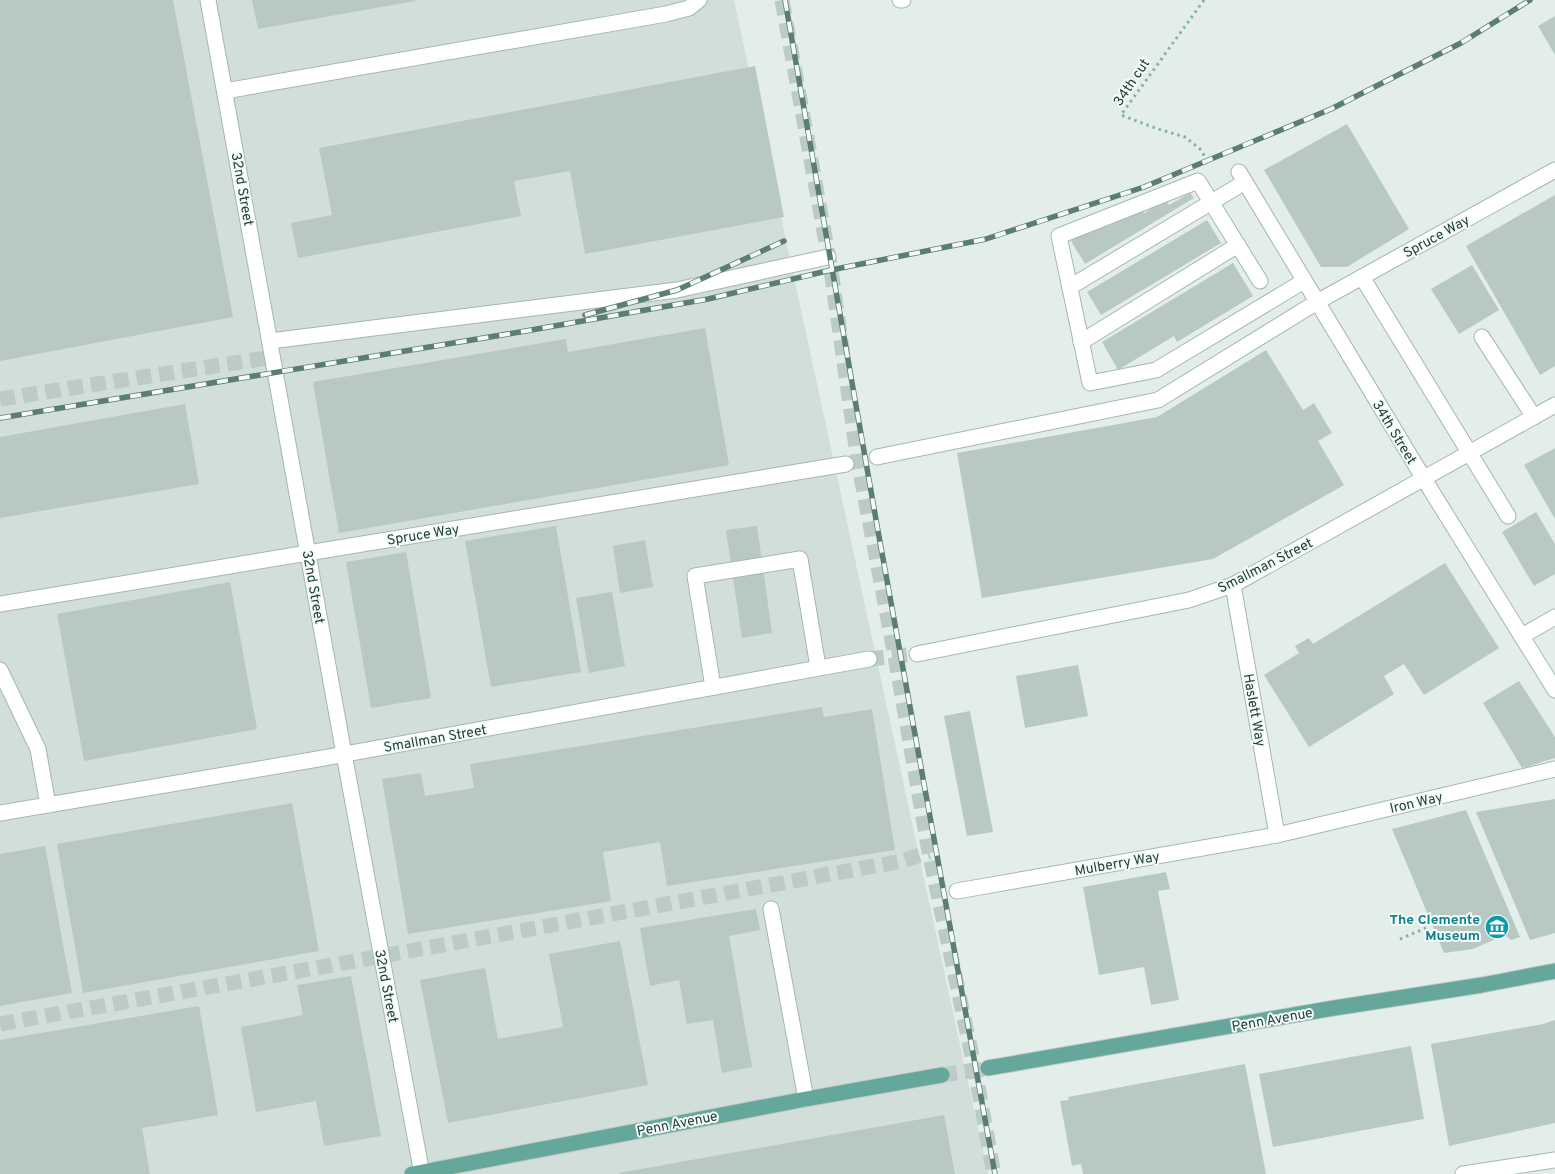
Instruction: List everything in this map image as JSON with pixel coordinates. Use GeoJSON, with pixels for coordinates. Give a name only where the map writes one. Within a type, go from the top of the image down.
{"type":"FeatureCollection","features":[{"type":"Feature","properties":{"kind":"main road","name":"Penn Avenue"},"geometry":{"type":"LineString","coordinates":[[988,1068],[1555,971]]}},
{"type":"Feature","properties":{"kind":"main road","name":"Penn Avenue"},"geometry":{"type":"LineString","coordinates":[[419,1173],[942,1075]]}},
{"type":"Feature","properties":{"kind":"street","name":"32nd Street"},"geometry":{"type":"LineString","coordinates":[[208,0],[419,1173]]}},
{"type":"Feature","properties":{"kind":"street"},"geometry":{"type":"LineString","coordinates":[[225,91],[666,14],[689,8],[699,0]]}},
{"type":"Feature","properties":{"kind":"street","name":"Spruce Way"},"geometry":{"type":"LineString","coordinates":[[877,458],[1158,400],[1317,302],[1555,170]]}},
{"type":"Feature","properties":{"kind":"street","name":"34th Street"},"geometry":{"type":"LineString","coordinates":[[1211,202],[1242,177],[1424,479],[1555,690]]}},
{"type":"Feature","properties":{"kind":"street"},"geometry":{"type":"LineString","coordinates":[[1260,281],[1198,180],[1059,236],[1090,383],[1156,370],[1304,280]]}},
{"type":"Feature","properties":{"kind":"street"},"geometry":{"type":"LineString","coordinates":[[1070,287],[1211,202]]}},
{"type":"Feature","properties":{"kind":"street"},"geometry":{"type":"LineString","coordinates":[[1081,342],[1238,245]]}},
{"type":"Feature","properties":{"kind":"street"},"geometry":{"type":"LineString","coordinates":[[270,341],[677,290],[828,257]]}},
{"type":"Feature","properties":{"kind":"street"},"geometry":{"type":"LineString","coordinates":[[1362,277],[1508,516]]}},
{"type":"Feature","properties":{"kind":"street"},"geometry":{"type":"LineString","coordinates":[[1482,337],[1534,418]]}},
{"type":"Feature","properties":{"kind":"street","name":"Smallman Street"},"geometry":{"type":"LineString","coordinates":[[917,654],[1189,600],[1233,585],[1555,405]]}},
{"type":"Feature","properties":{"kind":"street","name":"Spruce Way"},"geometry":{"type":"LineString","coordinates":[[0,604],[846,464]]}},
{"type":"Feature","properties":{"kind":"street"},"geometry":{"type":"LineString","coordinates":[[713,687],[695,576],[800,559],[818,668]]}},
{"type":"Feature","properties":{"kind":"street","name":"Haslett Way"},"geometry":{"type":"LineString","coordinates":[[1233,585],[1277,835]]}},
{"type":"Feature","properties":{"kind":"street"},"geometry":{"type":"LineString","coordinates":[[1522,636],[1555,617]]}},
{"type":"Feature","properties":{"kind":"street","name":"Smallman Street"},"geometry":{"type":"LineString","coordinates":[[0,813],[344,754],[869,658]]}},
{"type":"Feature","properties":{"kind":"street"},"geometry":{"type":"LineString","coordinates":[[0,670],[38,749],[48,805]]}},
{"type":"Feature","properties":{"kind":"street","name":"Iron Way"},"geometry":{"type":"LineString","coordinates":[[1277,835],[1555,769]]}},
{"type":"Feature","properties":{"kind":"street","name":"Mulberry Way"},"geometry":{"type":"LineString","coordinates":[[957,890],[1277,835]]}},
{"type":"Feature","properties":{"kind":"street"},"geometry":{"type":"LineString","coordinates":[[771,909],[806,1099]]}},
{"type":"Feature","properties":{"kind":"street"},"geometry":{"type":"LineString","coordinates":[[1463,1174],[1555,1160]]}},
{"type":"Feature","properties":{"kind":"path","name":"34th cut"},"geometry":{"type":"LineString","coordinates":[[1204,0],[1121,115],[1185,137],[1200,149],[1208,161]]}},
{"type":"Feature","properties":{"kind":"path"},"geometry":{"type":"LineString","coordinates":[[1400,939],[1426,928]]}},
{"type":"Feature","properties":{"kind":"shaded area"},"geometry":{"type":"Polygon","coordinates":[[[0,0],[734,0],[988,1174],[0,1174],[0,0]]]}},
{"type":"Feature","properties":{"kind":"building"},"geometry":{"type":"Polygon","coordinates":[[[0,0],[173,0],[233,317],[0,361],[0,0]]]}},
{"type":"Feature","properties":{"kind":"building"},"geometry":{"type":"Polygon","coordinates":[[[252,0],[415,0],[415,1],[258,29],[252,0]]]}},
{"type":"Feature","properties":{"kind":"building"},"geometry":{"type":"Polygon","coordinates":[[[1555,16],[1555,55],[1538,26],[1555,16]]]}},
{"type":"Feature","properties":{"kind":"building"},"geometry":{"type":"Polygon","coordinates":[[[755,66],[784,217],[585,254],[570,171],[514,181],[521,216],[298,258],[291,223],[332,215],[319,148],[755,66]]]}},
{"type":"Feature","properties":{"kind":"building"},"geometry":{"type":"Polygon","coordinates":[[[1347,124],[1409,229],[1347,267],[1321,267],[1264,170],[1347,124]]]}},
{"type":"Feature","properties":{"kind":"building"},"geometry":{"type":"Polygon","coordinates":[[[1190,193],[1194,198],[1085,264],[1071,241],[1105,221],[1109,226],[1140,207],[1144,213],[1166,200],[1169,205],[1190,193]]]}},
{"type":"Feature","properties":{"kind":"building"},"geometry":{"type":"Polygon","coordinates":[[[1555,195],[1555,366],[1540,375],[1466,246],[1555,195]]]}},
{"type":"Feature","properties":{"kind":"building"},"geometry":{"type":"Polygon","coordinates":[[[1207,220],[1221,243],[1101,315],[1087,292],[1207,220]]]}},
{"type":"Feature","properties":{"kind":"building"},"geometry":{"type":"Polygon","coordinates":[[[1233,263],[1253,296],[1177,342],[1174,336],[1118,370],[1102,342],[1233,263]]]}},
{"type":"Feature","properties":{"kind":"building"},"geometry":{"type":"Polygon","coordinates":[[[1472,265],[1499,310],[1459,334],[1431,289],[1472,265]]]}},
{"type":"Feature","properties":{"kind":"building"},"geometry":{"type":"Polygon","coordinates":[[[705,328],[729,465],[339,533],[313,382],[566,339],[568,352],[705,328]]]}},
{"type":"Feature","properties":{"kind":"building"},"geometry":{"type":"Polygon","coordinates":[[[1266,350],[1303,410],[1314,403],[1332,433],[1318,441],[1344,485],[1213,559],[982,598],[957,453],[1157,417],[1266,350]]]}},
{"type":"Feature","properties":{"kind":"building"},"geometry":{"type":"Polygon","coordinates":[[[185,404],[199,484],[0,518],[0,437],[185,404]]]}},
{"type":"Feature","properties":{"kind":"building"},"geometry":{"type":"Polygon","coordinates":[[[1555,448],[1555,519],[1524,465],[1555,448]]]}},
{"type":"Feature","properties":{"kind":"building"},"geometry":{"type":"Polygon","coordinates":[[[1536,512],[1555,544],[1555,574],[1534,586],[1502,532],[1536,512]]]}},
{"type":"Feature","properties":{"kind":"building"},"geometry":{"type":"Polygon","coordinates":[[[556,526],[581,672],[491,687],[465,541],[556,526]]]}},
{"type":"Feature","properties":{"kind":"building"},"geometry":{"type":"Polygon","coordinates":[[[757,526],[772,633],[742,638],[726,530],[757,526]]]}},
{"type":"Feature","properties":{"kind":"building"},"geometry":{"type":"Polygon","coordinates":[[[645,540],[653,587],[620,593],[613,546],[645,540]]]}},
{"type":"Feature","properties":{"kind":"building"},"geometry":{"type":"Polygon","coordinates":[[[406,552],[431,698],[371,708],[346,562],[406,552]]]}},
{"type":"Feature","properties":{"kind":"building"},"geometry":{"type":"Polygon","coordinates":[[[1445,563],[1499,648],[1424,695],[1404,664],[1384,676],[1394,694],[1309,747],[1264,675],[1299,653],[1295,646],[1309,638],[1313,644],[1445,563]]]}},
{"type":"Feature","properties":{"kind":"building"},"geometry":{"type":"Polygon","coordinates":[[[230,582],[257,729],[84,761],[57,614],[230,582]]]}},
{"type":"Feature","properties":{"kind":"building"},"geometry":{"type":"Polygon","coordinates":[[[612,592],[625,666],[589,673],[576,598],[612,592]]]}},
{"type":"Feature","properties":{"kind":"building"},"geometry":{"type":"Polygon","coordinates":[[[1078,665],[1088,716],[1025,728],[1016,676],[1078,665]]]}},
{"type":"Feature","properties":{"kind":"building"},"geometry":{"type":"Polygon","coordinates":[[[1519,681],[1555,737],[1555,758],[1522,768],[1483,703],[1519,681]]]}},
{"type":"Feature","properties":{"kind":"building"},"geometry":{"type":"Polygon","coordinates":[[[822,707],[824,717],[872,709],[895,850],[667,886],[660,842],[603,852],[611,901],[408,934],[382,779],[421,773],[425,796],[474,788],[470,764],[822,707]]]}},
{"type":"Feature","properties":{"kind":"building"},"geometry":{"type":"Polygon","coordinates":[[[970,711],[993,832],[967,836],[944,716],[970,711]]]}},
{"type":"Feature","properties":{"kind":"building"},"geometry":{"type":"Polygon","coordinates":[[[1555,799],[1555,933],[1530,940],[1476,812],[1555,799]]]}},
{"type":"Feature","properties":{"kind":"building"},"geometry":{"type":"Polygon","coordinates":[[[292,803],[319,951],[83,993],[57,844],[292,803]]]}},
{"type":"Feature","properties":{"kind":"building"},"geometry":{"type":"Polygon","coordinates":[[[1466,810],[1520,937],[1511,940],[1505,935],[1473,949],[1444,953],[1392,829],[1466,810]]]}},
{"type":"Feature","properties":{"kind":"building"},"geometry":{"type":"Polygon","coordinates":[[[45,846],[72,993],[0,1006],[0,854],[45,846]]]}},
{"type":"Feature","properties":{"kind":"building"},"geometry":{"type":"Polygon","coordinates":[[[1166,872],[1170,889],[1158,891],[1179,1000],[1151,1005],[1144,967],[1099,975],[1083,887],[1166,872]]]}},
{"type":"Feature","properties":{"kind":"building"},"geometry":{"type":"Polygon","coordinates":[[[756,909],[760,930],[729,936],[752,1067],[722,1073],[713,1020],[687,1024],[679,980],[650,986],[640,928],[756,909]]]}},
{"type":"Feature","properties":{"kind":"building"},"geometry":{"type":"Polygon","coordinates":[[[620,941],[648,1085],[448,1123],[420,980],[485,968],[498,1039],[563,1027],[549,954],[620,941]]]}},
{"type":"Feature","properties":{"kind":"building"},"geometry":{"type":"Polygon","coordinates":[[[351,976],[381,1136],[324,1146],[316,1101],[256,1112],[241,1027],[303,1015],[297,985],[351,976]]]}},
{"type":"Feature","properties":{"kind":"building"},"geometry":{"type":"Polygon","coordinates":[[[199,1006],[218,1115],[142,1128],[150,1174],[0,1174],[0,1040],[199,1006]]]}},
{"type":"Feature","properties":{"kind":"building"},"geometry":{"type":"Polygon","coordinates":[[[1555,1020],[1555,1123],[1449,1146],[1431,1044],[1543,1024],[1555,1020]]]}},
{"type":"Feature","properties":{"kind":"building"},"geometry":{"type":"Polygon","coordinates":[[[1411,1046],[1424,1119],[1273,1147],[1259,1074],[1411,1046]]]}},
{"type":"Feature","properties":{"kind":"building"},"geometry":{"type":"Polygon","coordinates":[[[1245,1064],[1266,1174],[1083,1174],[1081,1164],[1072,1166],[1060,1101],[1069,1100],[1068,1097],[1245,1064]]]}},
{"type":"Feature","properties":{"kind":"building"},"geometry":{"type":"Polygon","coordinates":[[[944,1115],[955,1174],[619,1173],[944,1115]]]}},
{"type":"Feature","properties":{"kind":"tunnel"},"geometry":{"type":"LineString","coordinates":[[782,0],[831,270],[858,461],[895,656],[929,852],[975,1070],[994,1174]]}},
{"type":"Feature","properties":{"kind":"tunnel"},"geometry":{"type":"LineString","coordinates":[[0,399],[273,357]]}},
{"type":"Feature","properties":{"kind":"tunnel"},"geometry":{"type":"LineString","coordinates":[[869,659],[917,654]]}},
{"type":"Feature","properties":{"kind":"tunnel"},"geometry":{"type":"LineString","coordinates":[[0,1024],[902,861],[929,852]]}},
{"type":"Feature","properties":{"kind":"tunnel"},"geometry":{"type":"LineString","coordinates":[[942,1075],[988,1068]]}},
{"type":"Feature","properties":{"kind":"railway"},"geometry":{"type":"LineString","coordinates":[[785,0],[878,531],[995,1174]]}},
{"type":"Feature","properties":{"kind":"railway"},"geometry":{"type":"LineString","coordinates":[[0,418],[708,299],[831,270],[986,239],[1144,187],[1331,109],[1461,43],[1530,0]]}},
{"type":"Feature","properties":{"kind":"railway"},"geometry":{"type":"LineString","coordinates":[[585,315],[677,290],[784,241]]}},
{"type":"Feature","properties":{"kind":"place","name":"The Clemente Museum"},"geometry":{"type":"Point","coordinates":[1497,927]}}]}
